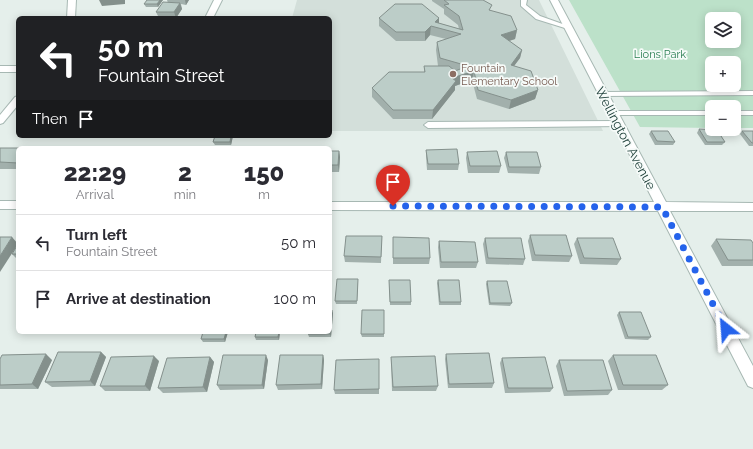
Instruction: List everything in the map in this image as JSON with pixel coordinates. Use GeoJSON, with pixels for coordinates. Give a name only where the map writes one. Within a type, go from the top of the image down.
{"type":"FeatureCollection","features":[{"type":"Feature","properties":{"kind":"street"},"geometry":{"type":"LineString","coordinates":[[71,16],[72,0]]}},
{"type":"Feature","properties":{"kind":"street"},"geometry":{"type":"LineString","coordinates":[[210,16],[218,0]]}},
{"type":"Feature","properties":{"kind":"street","name":"Wellington Avenue"},"geometry":{"type":"LineString","coordinates":[[554,0],[753,381]]}},
{"type":"Feature","properties":{"kind":"street"},"geometry":{"type":"LineString","coordinates":[[0,69],[16,69]]}},
{"type":"Feature","properties":{"kind":"street"},"geometry":{"type":"LineString","coordinates":[[0,121],[16,101]]}},
{"type":"Feature","properties":{"kind":"street"},"geometry":{"type":"LineString","coordinates":[[0,205],[16,205]]}},
{"type":"Feature","properties":{"kind":"street"},"geometry":{"type":"LineString","coordinates":[[332,206],[753,207]]}},
{"type":"Feature","properties":{"kind":"lane"},"geometry":{"type":"LineString","coordinates":[[524,0],[523,5],[538,19],[568,27]]}},
{"type":"Feature","properties":{"kind":"lane"},"geometry":{"type":"LineString","coordinates":[[603,94],[753,93]]}},
{"type":"Feature","properties":{"kind":"lane"},"geometry":{"type":"LineString","coordinates":[[741,113],[753,112]]}},
{"type":"Feature","properties":{"kind":"lane"},"geometry":{"type":"LineString","coordinates":[[612,113],[705,113]]}},
{"type":"Feature","properties":{"kind":"lane"},"geometry":{"type":"LineString","coordinates":[[428,125],[619,124]]}},
{"type":"Feature","properties":{"kind":"shaded area","name":"Fountain Elementary School"},"geometry":{"type":"Polygon","coordinates":[[[297,0],[539,0],[603,131],[332,131],[332,16],[293,16],[297,0]]]}},
{"type":"Feature","properties":{"kind":"green space","name":"Lions Park"},"geometry":{"type":"Polygon","coordinates":[[[569,0],[753,0],[753,128],[741,128],[741,100],[705,100],[705,128],[640,127],[569,0]]]}},
{"type":"Feature","properties":{"kind":"building"},"geometry":{"type":"Polygon","coordinates":[[[147,0],[160,0],[157,4],[144,4],[147,0]]]}},
{"type":"Feature","properties":{"kind":"building"},"geometry":{"type":"Polygon","coordinates":[[[444,0],[483,0],[492,5],[489,10],[511,16],[517,30],[501,35],[522,50],[511,65],[531,71],[538,90],[511,100],[478,90],[474,71],[452,78],[456,81],[433,110],[393,110],[372,88],[389,72],[425,72],[424,66],[449,66],[455,71],[468,66],[440,58],[437,42],[461,34],[431,26],[425,32],[396,32],[379,18],[395,4],[422,4],[439,18],[435,22],[463,30],[459,16],[444,5],[449,4],[444,0]]]}},
{"type":"Feature","properties":{"kind":"building"},"geometry":{"type":"Polygon","coordinates":[[[163,2],[180,3],[174,12],[156,12],[163,2]]]}},
{"type":"Feature","properties":{"kind":"building"},"geometry":{"type":"Polygon","coordinates":[[[699,129],[705,129],[705,136],[721,136],[725,142],[707,142],[699,129]]]}},
{"type":"Feature","properties":{"kind":"building"},"geometry":{"type":"Polygon","coordinates":[[[651,131],[668,131],[675,142],[657,141],[651,131]]]}},
{"type":"Feature","properties":{"kind":"building"},"geometry":{"type":"Polygon","coordinates":[[[742,131],[753,131],[753,143],[752,143],[742,131]]]}},
{"type":"Feature","properties":{"kind":"building"},"geometry":{"type":"Polygon","coordinates":[[[214,138],[231,138],[230,142],[213,142],[214,138]]]}},
{"type":"Feature","properties":{"kind":"building"},"geometry":{"type":"Polygon","coordinates":[[[0,148],[16,148],[16,163],[0,162],[0,148]]]}},
{"type":"Feature","properties":{"kind":"building"},"geometry":{"type":"Polygon","coordinates":[[[457,149],[459,164],[428,164],[426,150],[457,149]]]}},
{"type":"Feature","properties":{"kind":"building"},"geometry":{"type":"Polygon","coordinates":[[[332,151],[339,151],[338,165],[332,165],[332,151]]]}},
{"type":"Feature","properties":{"kind":"building"},"geometry":{"type":"Polygon","coordinates":[[[497,151],[501,166],[470,166],[467,152],[497,151]]]}},
{"type":"Feature","properties":{"kind":"building"},"geometry":{"type":"Polygon","coordinates":[[[506,152],[537,152],[541,167],[509,167],[506,152]]]}},
{"type":"Feature","properties":{"kind":"building"},"geometry":{"type":"Polygon","coordinates":[[[530,235],[566,235],[572,256],[535,255],[530,235]]]}},
{"type":"Feature","properties":{"kind":"building"},"geometry":{"type":"Polygon","coordinates":[[[346,236],[382,236],[381,257],[344,256],[346,236]]]}},
{"type":"Feature","properties":{"kind":"building"},"geometry":{"type":"Polygon","coordinates":[[[0,237],[12,237],[0,256],[0,237]]]}},
{"type":"Feature","properties":{"kind":"building"},"geometry":{"type":"Polygon","coordinates":[[[393,237],[429,238],[430,258],[393,258],[393,237]]]}},
{"type":"Feature","properties":{"kind":"building"},"geometry":{"type":"Polygon","coordinates":[[[485,238],[521,238],[525,259],[488,258],[485,238]]]}},
{"type":"Feature","properties":{"kind":"building"},"geometry":{"type":"Polygon","coordinates":[[[577,238],[613,238],[621,259],[584,258],[577,238]]]}},
{"type":"Feature","properties":{"kind":"building"},"geometry":{"type":"Polygon","coordinates":[[[716,239],[751,240],[753,243],[753,260],[728,260],[716,239]]]}},
{"type":"Feature","properties":{"kind":"building"},"geometry":{"type":"Polygon","coordinates":[[[439,241],[475,242],[478,262],[441,262],[439,241]]]}},
{"type":"Feature","properties":{"kind":"building"},"geometry":{"type":"Polygon","coordinates":[[[16,247],[16,254],[12,254],[16,247]]]}},
{"type":"Feature","properties":{"kind":"building"},"geometry":{"type":"Polygon","coordinates":[[[337,279],[358,279],[357,301],[335,301],[337,279]]]}},
{"type":"Feature","properties":{"kind":"building"},"geometry":{"type":"Polygon","coordinates":[[[389,280],[410,280],[411,302],[390,302],[389,280]]]}},
{"type":"Feature","properties":{"kind":"building"},"geometry":{"type":"Polygon","coordinates":[[[438,280],[459,280],[461,302],[440,302],[438,280]]]}},
{"type":"Feature","properties":{"kind":"building"},"geometry":{"type":"Polygon","coordinates":[[[487,281],[507,281],[512,303],[490,303],[487,281]]]}},
{"type":"Feature","properties":{"kind":"building"},"geometry":{"type":"Polygon","coordinates":[[[362,310],[384,310],[384,334],[361,334],[362,310]]]}},
{"type":"Feature","properties":{"kind":"building"},"geometry":{"type":"Polygon","coordinates":[[[619,312],[641,312],[651,337],[628,337],[619,312]]]}},
{"type":"Feature","properties":{"kind":"building"},"geometry":{"type":"Polygon","coordinates":[[[202,334],[225,334],[224,339],[201,339],[202,334]]]}},
{"type":"Feature","properties":{"kind":"building"},"geometry":{"type":"Polygon","coordinates":[[[256,334],[279,334],[278,337],[255,337],[256,334]]]}},
{"type":"Feature","properties":{"kind":"building"},"geometry":{"type":"Polygon","coordinates":[[[58,352],[101,352],[90,381],[45,382],[58,352]]]}},
{"type":"Feature","properties":{"kind":"building"},"geometry":{"type":"Polygon","coordinates":[[[489,353],[494,383],[449,384],[446,354],[489,353]]]}},
{"type":"Feature","properties":{"kind":"building"},"geometry":{"type":"Polygon","coordinates":[[[46,354],[32,384],[0,385],[0,359],[2,355],[46,354]]]}},
{"type":"Feature","properties":{"kind":"building"},"geometry":{"type":"Polygon","coordinates":[[[223,355],[266,355],[262,385],[217,385],[223,355]]]}},
{"type":"Feature","properties":{"kind":"building"},"geometry":{"type":"Polygon","coordinates":[[[280,355],[323,355],[321,384],[276,385],[280,355]]]}},
{"type":"Feature","properties":{"kind":"building"},"geometry":{"type":"Polygon","coordinates":[[[613,355],[656,355],[668,385],[623,385],[613,355]]]}},
{"type":"Feature","properties":{"kind":"building"},"geometry":{"type":"Polygon","coordinates":[[[154,356],[145,386],[100,386],[111,357],[154,356]]]}},
{"type":"Feature","properties":{"kind":"building"},"geometry":{"type":"Polygon","coordinates":[[[435,356],[438,386],[393,387],[391,357],[435,356]]]}},
{"type":"Feature","properties":{"kind":"building"},"geometry":{"type":"Polygon","coordinates":[[[210,357],[203,387],[158,388],[167,358],[210,357]]]}},
{"type":"Feature","properties":{"kind":"building"},"geometry":{"type":"Polygon","coordinates":[[[545,357],[553,388],[508,388],[502,358],[545,357]]]}},
{"type":"Feature","properties":{"kind":"building"},"geometry":{"type":"Polygon","coordinates":[[[379,359],[379,389],[334,390],[336,360],[379,359]]]}},
{"type":"Feature","properties":{"kind":"building"},"geometry":{"type":"Polygon","coordinates":[[[559,360],[603,360],[612,390],[567,391],[559,360]]]}},
{"type":"Feature","properties":{"kind":"place","name":"Fountain Elementary School"},"geometry":{"type":"Point","coordinates":[453,74]}},
{"type":"Feature","properties":{"kind":"route"},"geometry":{"type":"LineString","coordinates":[[393,206],[662,207],[726,329]]}}]}
